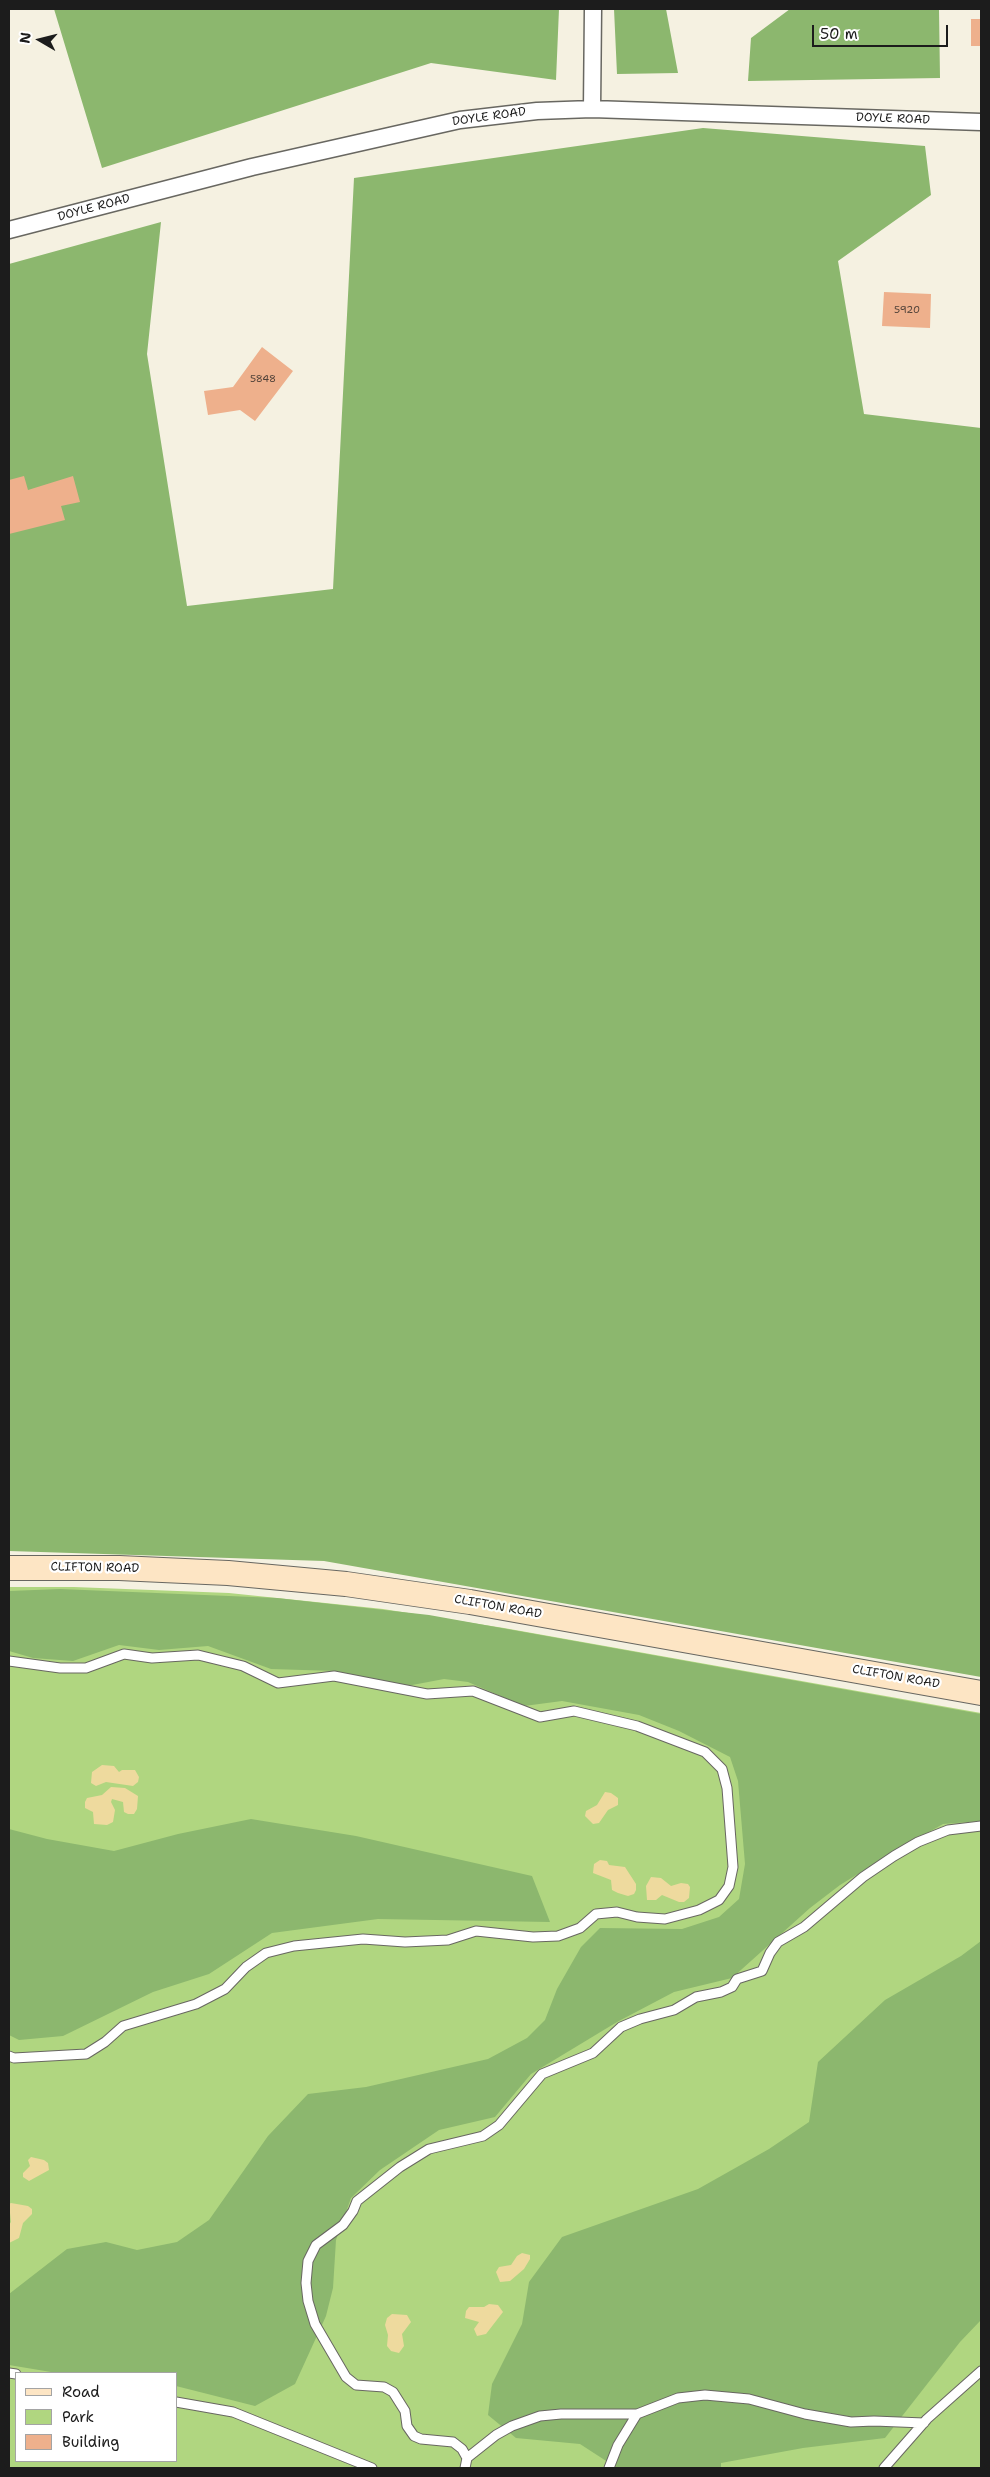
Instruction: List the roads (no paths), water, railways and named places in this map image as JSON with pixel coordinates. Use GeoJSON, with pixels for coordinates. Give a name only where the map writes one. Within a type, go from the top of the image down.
{"type":"FeatureCollection","features":[{"type":"Feature","properties":{"kind":"main road","name":"CLIFTON ROAD"},"geometry":{"type":"LineString","coordinates":[[9,1568],[139,1569],[228,1573],[346,1584],[470,1602],[981,1692]]}},
{"type":"Feature","properties":{"kind":"street"},"geometry":{"type":"LineString","coordinates":[[592,109],[593,9]]}},
{"type":"Feature","properties":{"kind":"street","name":"DOYLE ROAD"},"geometry":{"type":"LineString","coordinates":[[9,230],[214,176],[460,120],[537,111],[592,109],[981,122]]}},
{"type":"Feature","properties":{"kind":"lane"},"geometry":{"type":"LineString","coordinates":[[9,1661],[60,1668],[86,1668],[124,1654],[152,1658],[198,1655],[242,1666],[278,1683],[334,1676],[428,1694],[473,1691],[540,1717],[574,1711],[637,1726],[705,1752],[722,1768],[727,1788],[733,1867],[729,1886],[719,1900],[699,1910],[665,1919],[637,1917],[617,1912],[596,1914],[580,1928],[558,1936],[533,1937],[476,1931],[448,1940],[405,1942],[363,1939],[294,1946],[266,1953],[246,1967],[224,1989],[196,2004],[123,2026],[105,2042],[86,2054],[14,2058],[9,2056]]}},
{"type":"Feature","properties":{"kind":"lane"},"geometry":{"type":"LineString","coordinates":[[465,2468],[466,2458],[462,2449],[453,2442],[421,2439],[414,2436],[407,2426],[405,2411],[393,2392],[384,2388],[356,2384],[346,2377],[315,2324],[308,2301],[306,2283],[308,2261],[316,2245],[343,2225],[353,2211],[357,2201],[400,2167],[429,2149],[483,2136],[499,2125],[542,2074],[593,2052],[620,2027],[640,2019],[674,2010],[696,1997],[720,1992],[732,1987],[738,1978],[762,1971],[770,1952],[778,1942],[804,1927],[863,1877],[894,1856],[918,1842],[948,1830],[981,1826]]}},
{"type":"Feature","properties":{"kind":"lane"},"geometry":{"type":"LineString","coordinates":[[884,2468],[924,2423],[981,2371]]}},
{"type":"Feature","properties":{"kind":"lane"},"geometry":{"type":"LineString","coordinates":[[466,2458],[496,2435],[512,2426],[540,2416],[561,2414],[638,2414],[678,2398],[706,2395],[750,2399],[805,2414],[851,2422],[874,2420],[924,2423]]}},
{"type":"Feature","properties":{"kind":"lane"},"geometry":{"type":"LineString","coordinates":[[178,2402],[233,2412],[372,2468]]}},
{"type":"Feature","properties":{"kind":"lane"},"geometry":{"type":"LineString","coordinates":[[608,2468],[618,2445],[638,2414]]}}]}
